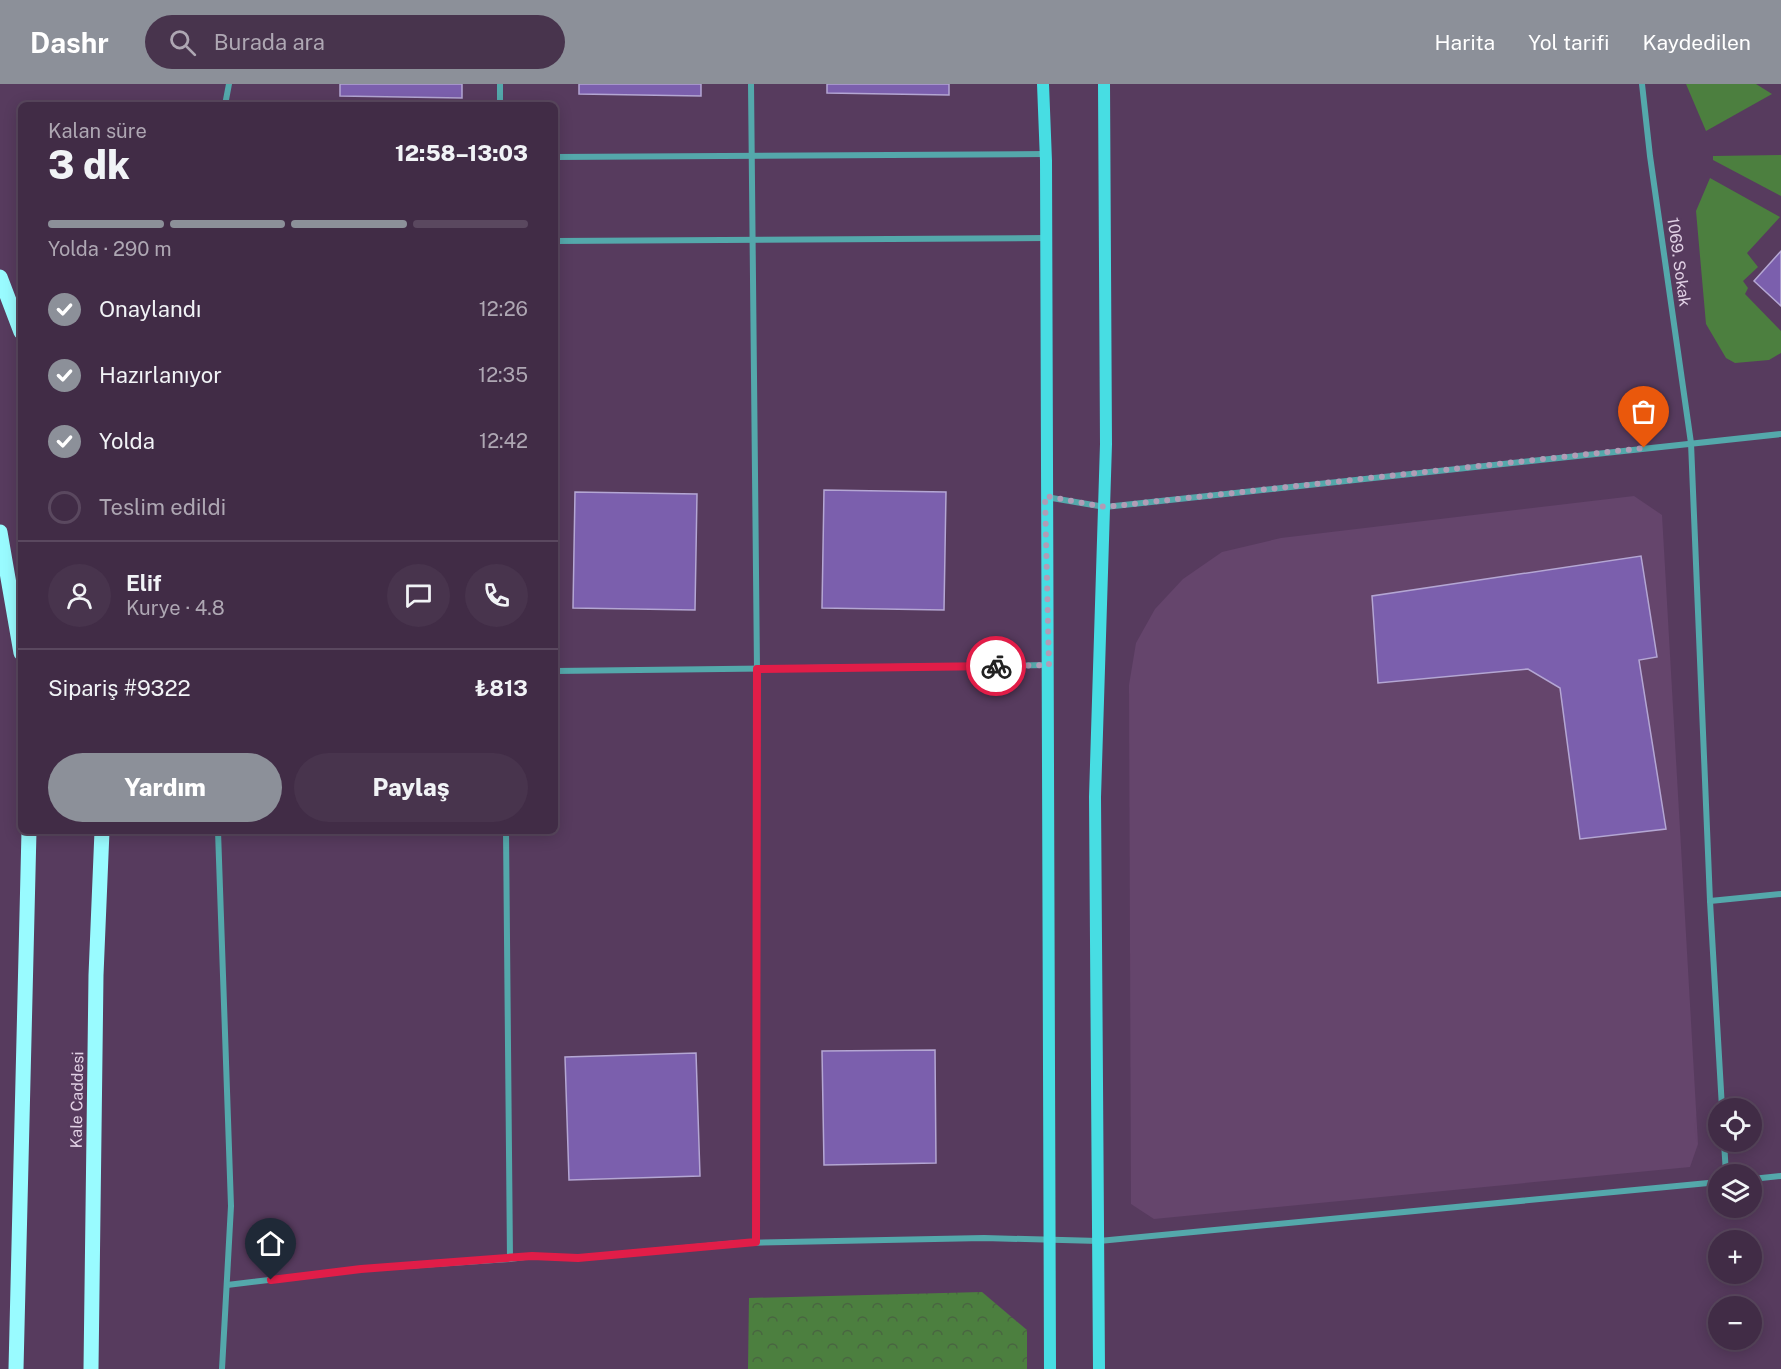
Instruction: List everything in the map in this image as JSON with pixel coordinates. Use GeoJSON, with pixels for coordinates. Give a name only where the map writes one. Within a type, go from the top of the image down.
{"type":"FeatureCollection","features":[{"type":"Feature","properties":{"kind":"main road"},"geometry":{"type":"LineString","coordinates":[[1043,84],[1046,154],[1045,496],[1049,665],[1050,1369]]}},
{"type":"Feature","properties":{"kind":"main road"},"geometry":{"type":"LineString","coordinates":[[1099,1369],[1095,797],[1105,507],[1104,84]]}},
{"type":"Feature","properties":{"kind":"main road"},"geometry":{"type":"LineString","coordinates":[[0,277],[18,324]]}},
{"type":"Feature","properties":{"kind":"main road"},"geometry":{"type":"LineString","coordinates":[[0,532],[18,636]]}},
{"type":"Feature","properties":{"kind":"main road"},"geometry":{"type":"LineString","coordinates":[[16,1369],[29,834]]}},
{"type":"Feature","properties":{"kind":"main road","name":"Kale Caddesi"},"geometry":{"type":"LineString","coordinates":[[91,1369],[96,975],[102,834]]}},
{"type":"Feature","properties":{"kind":"street"},"geometry":{"type":"LineString","coordinates":[[226,102],[229,84]]}},
{"type":"Feature","properties":{"kind":"street"},"geometry":{"type":"LineString","coordinates":[[500,84],[500,102]]}},
{"type":"Feature","properties":{"kind":"street"},"geometry":{"type":"LineString","coordinates":[[751,84],[757,669],[756,1242]]}},
{"type":"Feature","properties":{"kind":"street","name":"1069. Sokak"},"geometry":{"type":"LineString","coordinates":[[1642,84],[1650,156],[1691,443],[1710,902],[1721,1098]]}},
{"type":"Feature","properties":{"kind":"street"},"geometry":{"type":"LineString","coordinates":[[558,157],[1046,154]]}},
{"type":"Feature","properties":{"kind":"street"},"geometry":{"type":"LineString","coordinates":[[558,241],[1046,238]]}},
{"type":"Feature","properties":{"kind":"street"},"geometry":{"type":"LineString","coordinates":[[1045,496],[1105,507],[1781,434]]}},
{"type":"Feature","properties":{"kind":"street"},"geometry":{"type":"LineString","coordinates":[[558,671],[1049,665]]}},
{"type":"Feature","properties":{"kind":"street"},"geometry":{"type":"LineString","coordinates":[[218,834],[231,1206],[222,1369]]}},
{"type":"Feature","properties":{"kind":"street"},"geometry":{"type":"LineString","coordinates":[[506,834],[510,1259]]}},
{"type":"Feature","properties":{"kind":"street"},"geometry":{"type":"LineString","coordinates":[[1710,902],[1781,894]]}},
{"type":"Feature","properties":{"kind":"street"},"geometry":{"type":"LineString","coordinates":[[1762,1178],[1781,1176]]}},
{"type":"Feature","properties":{"kind":"street"},"geometry":{"type":"LineString","coordinates":[[227,1285],[361,1269],[532,1256],[578,1258],[756,1242],[984,1238],[1099,1241],[1708,1183]]}},
{"type":"Feature","properties":{"kind":"shaded area"},"geometry":{"type":"Polygon","coordinates":[[[1634,496],[1662,515],[1698,1144],[1690,1167],[1154,1219],[1131,1204],[1129,685],[1136,643],[1155,609],[1183,579],[1222,552],[1281,538],[1634,496]]]}},
{"type":"Feature","properties":{"kind":"green space"},"geometry":{"type":"Polygon","coordinates":[[[1686,84],[1756,84],[1772,94],[1706,131],[1686,84]]]}},
{"type":"Feature","properties":{"kind":"green space"},"geometry":{"type":"Polygon","coordinates":[[[1781,155],[1781,196],[1713,160],[1713,156],[1781,155]]]}},
{"type":"Feature","properties":{"kind":"green space"},"geometry":{"type":"Polygon","coordinates":[[[1710,178],[1780,217],[1747,253],[1758,267],[1743,281],[1748,288],[1745,294],[1781,331],[1781,353],[1769,360],[1735,363],[1726,358],[1706,324],[1696,211],[1710,178]]]}},
{"type":"Feature","properties":{"kind":"green space"},"geometry":{"type":"Polygon","coordinates":[[[982,1292],[1027,1330],[1027,1369],[748,1369],[749,1298],[982,1292]]]}},
{"type":"Feature","properties":{"kind":"building"},"geometry":{"type":"Polygon","coordinates":[[[340,84],[462,84],[462,98],[340,96],[340,84]]]}},
{"type":"Feature","properties":{"kind":"building"},"geometry":{"type":"Polygon","coordinates":[[[579,84],[701,84],[701,96],[579,94],[579,84]]]}},
{"type":"Feature","properties":{"kind":"building"},"geometry":{"type":"Polygon","coordinates":[[[827,84],[949,84],[949,95],[827,93],[827,84]]]}},
{"type":"Feature","properties":{"kind":"building"},"geometry":{"type":"Polygon","coordinates":[[[1781,251],[1781,306],[1754,281],[1781,251]]]}},
{"type":"Feature","properties":{"kind":"building"},"geometry":{"type":"Polygon","coordinates":[[[824,490],[946,492],[944,610],[822,608],[824,490]]]}},
{"type":"Feature","properties":{"kind":"building"},"geometry":{"type":"Polygon","coordinates":[[[575,492],[697,494],[695,610],[573,608],[575,492]]]}},
{"type":"Feature","properties":{"kind":"building"},"geometry":{"type":"Polygon","coordinates":[[[1641,556],[1657,657],[1639,660],[1666,829],[1580,839],[1560,688],[1528,669],[1378,683],[1372,596],[1641,556]]]}},
{"type":"Feature","properties":{"kind":"building"},"geometry":{"type":"Polygon","coordinates":[[[935,1050],[936,1163],[824,1165],[822,1051],[935,1050]]]}},
{"type":"Feature","properties":{"kind":"building"},"geometry":{"type":"Polygon","coordinates":[[[696,1053],[700,1176],[569,1180],[565,1057],[696,1053]]]}},
{"type":"Feature","properties":{"kind":"way so far"},"geometry":{"type":"LineString","coordinates":[[996,666],[1049,665],[1045,496],[1105,507],[1644,448]]}},
{"type":"Feature","properties":{"kind":"route"},"geometry":{"type":"LineString","coordinates":[[271,1280],[361,1269],[532,1256],[578,1258],[756,1242],[757,669],[996,666]]}}]}
